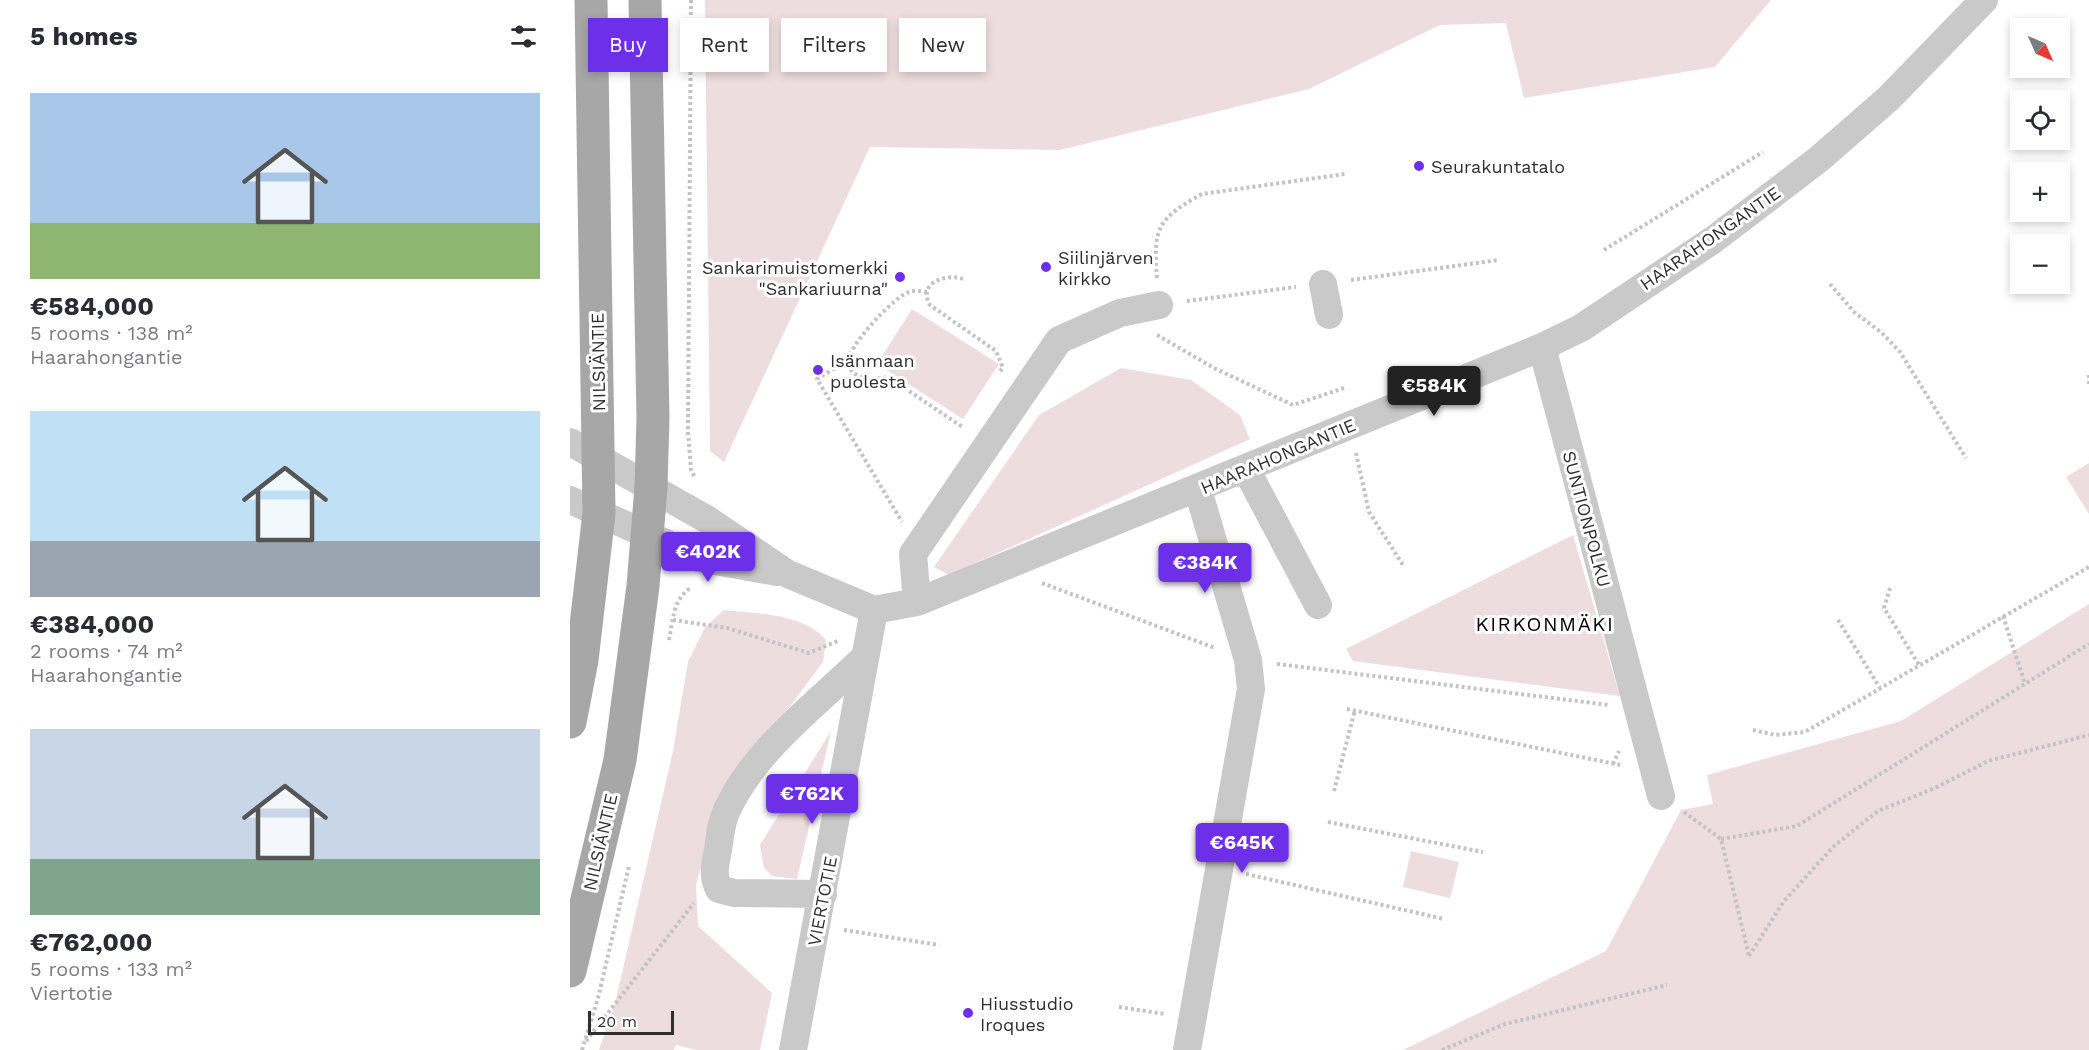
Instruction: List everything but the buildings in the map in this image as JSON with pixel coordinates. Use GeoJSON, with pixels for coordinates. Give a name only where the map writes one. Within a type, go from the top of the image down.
{"type":"FeatureCollection","features":[{"type":"Feature","properties":{"kind":"main road","name":"NILSIÄNTIE"},"geometry":{"type":"LineString","coordinates":[[570,722],[582,660],[584,507],[599,456],[591,0]]}},
{"type":"Feature","properties":{"kind":"main road"},"geometry":{"type":"LineString","coordinates":[[645,0],[653,418],[651,487]]}},
{"type":"Feature","properties":{"kind":"main road","name":"NILSIÄNTIE"},"geometry":{"type":"LineString","coordinates":[[570,971],[620,760],[643,586],[651,487]]}},
{"type":"Feature","properties":{"kind":"street","name":"HAARAHONGANTIE"},"geometry":{"type":"LineString","coordinates":[[874,610],[917,602],[1198,490],[1542,347],[1581,328],[1713,240],[1819,159],[1889,98],[1984,0]]}},
{"type":"Feature","properties":{"kind":"street"},"geometry":{"type":"LineString","coordinates":[[1323,284],[1329,315]]}},
{"type":"Feature","properties":{"kind":"street"},"geometry":{"type":"LineString","coordinates":[[917,602],[913,554],[1059,340],[1120,314],[1159,305]]}},
{"type":"Feature","properties":{"kind":"street","name":"SUNTIONPOLKU"},"geometry":{"type":"LineString","coordinates":[[1542,347],[1661,796]]}},
{"type":"Feature","properties":{"kind":"street"},"geometry":{"type":"LineString","coordinates":[[570,442],[599,456],[708,520],[788,574],[874,610]]}},
{"type":"Feature","properties":{"kind":"street"},"geometry":{"type":"LineString","coordinates":[[1246,469],[1318,605]]}},
{"type":"Feature","properties":{"kind":"street"},"geometry":{"type":"LineString","coordinates":[[1187,1050],[1251,689],[1248,660],[1198,490]]}},
{"type":"Feature","properties":{"kind":"street"},"geometry":{"type":"LineString","coordinates":[[584,507],[699,558],[788,574]]}},
{"type":"Feature","properties":{"kind":"street","name":"VIERTOTIE"},"geometry":{"type":"LineString","coordinates":[[793,1050],[874,610]]}},
{"type":"Feature","properties":{"kind":"street"},"geometry":{"type":"LineString","coordinates":[[823,894],[734,893],[719,889],[713,878],[726,812],[746,777],[772,746],[864,658]]}},
{"type":"Feature","properties":{"kind":"path"},"geometry":{"type":"LineString","coordinates":[[691,0],[688,432],[691,470],[698,483]]}},
{"type":"Feature","properties":{"kind":"path"},"geometry":{"type":"LineString","coordinates":[[1604,250],[1763,152]]}},
{"type":"Feature","properties":{"kind":"path"},"geometry":{"type":"LineString","coordinates":[[1159,305],[1155,238],[1165,222],[1186,204],[1202,194],[1345,174]]}},
{"type":"Feature","properties":{"kind":"path"},"geometry":{"type":"LineString","coordinates":[[963,279],[953,276],[934,281],[927,292],[930,305],[996,351],[1003,368],[997,376]]}},
{"type":"Feature","properties":{"kind":"path"},"geometry":{"type":"LineString","coordinates":[[1830,284],[1854,312],[1882,333],[1900,352],[1966,458]]}},
{"type":"Feature","properties":{"kind":"path"},"geometry":{"type":"LineString","coordinates":[[927,292],[911,291],[901,296],[855,346],[850,360],[851,366],[863,379],[872,381],[888,377],[964,428],[970,420]]}},
{"type":"Feature","properties":{"kind":"path"},"geometry":{"type":"LineString","coordinates":[[1120,314],[1216,369],[1277,400],[1293,405],[1344,388]]}},
{"type":"Feature","properties":{"kind":"path"},"geometry":{"type":"LineString","coordinates":[[850,360],[817,379],[917,548]]}},
{"type":"Feature","properties":{"kind":"path"},"geometry":{"type":"LineString","coordinates":[[2089,375],[2089,387]]}},
{"type":"Feature","properties":{"kind":"path"},"geometry":{"type":"LineString","coordinates":[[1356,452],[1369,512],[1403,565]]}},
{"type":"Feature","properties":{"kind":"path"},"geometry":{"type":"LineString","coordinates":[[1753,730],[1775,735],[1805,732],[2089,567]]}},
{"type":"Feature","properties":{"kind":"path"},"geometry":{"type":"LineString","coordinates":[[1037,582],[1248,660],[1638,708]]}},
{"type":"Feature","properties":{"kind":"path"},"geometry":{"type":"LineString","coordinates":[[1890,588],[1884,608],[1919,666]]}},
{"type":"Feature","properties":{"kind":"path"},"geometry":{"type":"LineString","coordinates":[[2003,616],[2025,684]]}},
{"type":"Feature","properties":{"kind":"path"},"geometry":{"type":"LineString","coordinates":[[673,620],[727,628],[809,653],[846,637]]}},
{"type":"Feature","properties":{"kind":"path"},"geometry":{"type":"LineString","coordinates":[[1838,620],[1880,688]]}},
{"type":"Feature","properties":{"kind":"path"},"geometry":{"type":"LineString","coordinates":[[1721,839],[1797,826],[2089,644]]}},
{"type":"Feature","properties":{"kind":"path"},"geometry":{"type":"LineString","coordinates":[[1347,709],[1620,765]]}},
{"type":"Feature","properties":{"kind":"path"},"geometry":{"type":"LineString","coordinates":[[1334,791],[1355,710]]}},
{"type":"Feature","properties":{"kind":"path"},"geometry":{"type":"LineString","coordinates":[[1661,796],[1721,839],[1749,956],[1784,901],[1834,846],[1878,811],[1935,788],[1988,761],[2089,735]]}},
{"type":"Feature","properties":{"kind":"path"},"geometry":{"type":"LineString","coordinates":[[1328,822],[1483,852]]}},
{"type":"Feature","properties":{"kind":"path"},"geometry":{"type":"LineString","coordinates":[[1219,868],[1444,919]]}},
{"type":"Feature","properties":{"kind":"path"},"geometry":{"type":"LineString","coordinates":[[584,1044],[713,878]]}},
{"type":"Feature","properties":{"kind":"path"},"geometry":{"type":"LineString","coordinates":[[817,926],[939,945]]}},
{"type":"Feature","properties":{"kind":"path"},"geometry":{"type":"LineString","coordinates":[[1442,1050],[1505,1024],[1667,985]]}},
{"type":"Feature","properties":{"kind":"path"},"geometry":{"type":"LineString","coordinates":[[1119,1007],[1193,1019]]}},
{"type":"Feature","properties":{"kind":"shaded area"},"geometry":{"type":"Polygon","coordinates":[[[705,0],[1771,0],[1715,67],[1524,98],[1506,23],[1440,25],[1309,89],[1060,150],[870,147],[724,462],[710,451],[706,72],[769,72],[769,18],[705,18],[705,0]]]}},
{"type":"Feature","properties":{"kind":"shaded area"},"geometry":{"type":"Polygon","coordinates":[[[912,309],[999,364],[963,419],[877,364],[912,309]]]}},
{"type":"Feature","properties":{"kind":"shaded area"},"geometry":{"type":"Polygon","coordinates":[[[1121,368],[1191,380],[1240,415],[1250,439],[949,575],[934,567],[1039,415],[1121,368]]]}},
{"type":"Feature","properties":{"kind":"shaded area"},"geometry":{"type":"Polygon","coordinates":[[[2089,463],[2089,514],[2066,477],[2089,463]]]}},
{"type":"Feature","properties":{"kind":"shaded area"},"geometry":{"type":"Polygon","coordinates":[[[1573,535],[1620,696],[1353,661],[1346,649],[1573,535]]]}},
{"type":"Feature","properties":{"kind":"shaded area"},"geometry":{"type":"Polygon","coordinates":[[[2089,604],[2089,1050],[1403,1050],[1606,951],[1681,810],[1713,804],[1707,775],[1901,721],[2089,604]]]}},
{"type":"Feature","properties":{"kind":"shaded area"},"geometry":{"type":"Polygon","coordinates":[[[724,610],[779,616],[793,620],[805,624],[826,640],[823,662],[718,803],[696,885],[698,926],[772,993],[760,1050],[696,1050],[676,1045],[674,1050],[599,1050],[615,1004],[673,751],[688,662],[705,627],[724,610]]]}},
{"type":"Feature","properties":{"kind":"shaded area"},"geometry":{"type":"Polygon","coordinates":[[[831,731],[797,879],[772,876],[764,868],[760,845],[831,731]]]}},
{"type":"Feature","properties":{"kind":"shaded area"},"geometry":{"type":"Polygon","coordinates":[[[1411,851],[1459,862],[1450,898],[1403,887],[1411,851]]]}},
{"type":"Feature","properties":{"kind":"place","name":"Seurakuntatalo"},"geometry":{"type":"Point","coordinates":[1419,166]}},
{"type":"Feature","properties":{"kind":"place","name":"Siilinjärven kirkko"},"geometry":{"type":"Point","coordinates":[1046,267]}},
{"type":"Feature","properties":{"kind":"place","name":"Sankarimuistomerkki \"Sankariuurna\""},"geometry":{"type":"Point","coordinates":[900,277]}},
{"type":"Feature","properties":{"kind":"place","name":"Isänmaan puolesta"},"geometry":{"type":"Point","coordinates":[818,370]}},
{"type":"Feature","properties":{"kind":"place","name":"Hiusstudio Iroques"},"geometry":{"type":"Point","coordinates":[968,1013]}},
{"type":"Feature","properties":{"kind":"district","name":"KIRKONMÄKI"},"geometry":{"type":"Point","coordinates":[1545,624]}}]}
